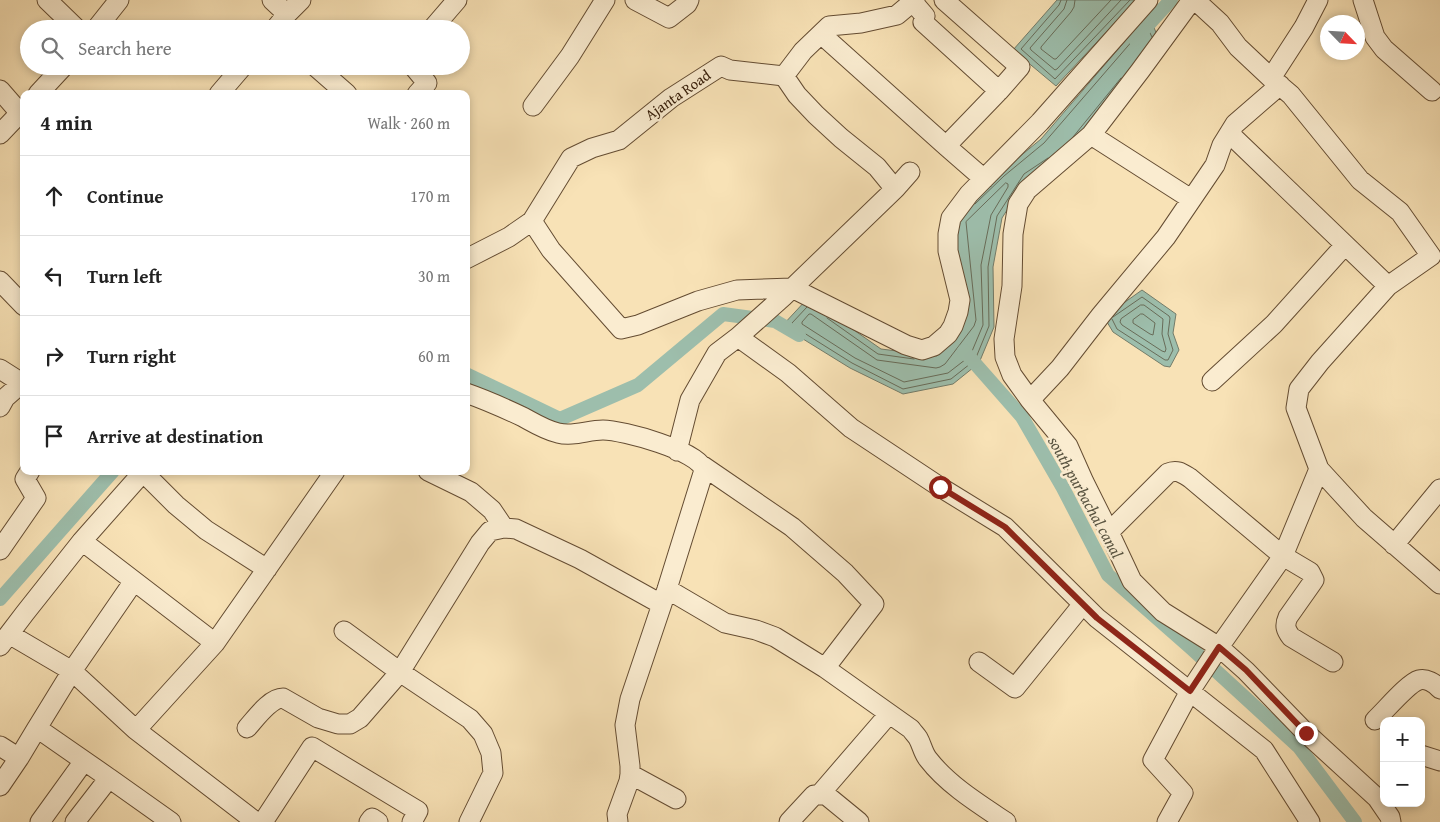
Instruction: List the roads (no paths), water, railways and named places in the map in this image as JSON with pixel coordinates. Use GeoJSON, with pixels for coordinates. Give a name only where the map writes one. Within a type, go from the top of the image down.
{"type":"FeatureCollection","features":[{"type":"Feature","properties":{"kind":"street"},"geometry":{"type":"LineString","coordinates":[[47,0],[68,20]]}},
{"type":"Feature","properties":{"kind":"street"},"geometry":{"type":"LineString","coordinates":[[103,20],[119,0]]}},
{"type":"Feature","properties":{"kind":"street"},"geometry":{"type":"LineString","coordinates":[[272,0],[287,14]]}},
{"type":"Feature","properties":{"kind":"street"},"geometry":{"type":"LineString","coordinates":[[282,20],[302,0]]}},
{"type":"Feature","properties":{"kind":"street"},"geometry":{"type":"LineString","coordinates":[[440,20],[458,0]]}},
{"type":"Feature","properties":{"kind":"street"},"geometry":{"type":"LineString","coordinates":[[533,106],[570,56],[605,0]]}},
{"type":"Feature","properties":{"kind":"street"},"geometry":{"type":"LineString","coordinates":[[635,0],[669,18],[687,4],[689,0]]}},
{"type":"Feature","properties":{"kind":"street"},"geometry":{"type":"LineString","coordinates":[[944,0],[1020,68],[946,146]]}},
{"type":"Feature","properties":{"kind":"street"},"geometry":{"type":"LineString","coordinates":[[532,221],[551,250],[621,329],[638,325],[698,301],[737,290],[787,292],[906,345],[922,350],[934,346],[948,334],[953,326],[960,300],[948,251],[950,218],[969,194],[1040,122],[1148,0]]}},
{"type":"Feature","properties":{"kind":"street"},"geometry":{"type":"LineString","coordinates":[[1380,794],[1312,739],[1246,670],[1163,612],[1132,581],[1068,446],[1012,375],[1004,357],[1004,340],[1012,286],[1013,234],[1018,204],[1027,190],[1091,136],[1194,0],[1220,23],[1238,47],[1291,96],[1360,180],[1400,212],[1436,251],[1388,286],[1320,362],[1300,389],[1296,408],[1319,469],[1364,518],[1440,584]]}},
{"type":"Feature","properties":{"kind":"street"},"geometry":{"type":"LineString","coordinates":[[1030,400],[1060,368],[1160,245],[1215,165],[1222,145],[1235,124],[1275,81],[1318,0]]}},
{"type":"Feature","properties":{"kind":"street"},"geometry":{"type":"LineString","coordinates":[[1363,0],[1378,42],[1432,91]]}},
{"type":"Feature","properties":{"kind":"street"},"geometry":{"type":"LineString","coordinates":[[895,189],[877,166],[841,138],[816,115],[784,76],[803,51],[829,26],[861,23],[896,15],[907,2],[925,16],[923,22],[999,91]]}},
{"type":"Feature","properties":{"kind":"street"},"geometry":{"type":"LineString","coordinates":[[821,34],[984,179]]}},
{"type":"Feature","properties":{"kind":"street","name":"Ajanta Road"},"geometry":{"type":"LineString","coordinates":[[470,257],[509,237],[532,221],[571,158],[592,148],[619,140],[671,98],[721,66],[730,70],[784,76]]}},
{"type":"Feature","properties":{"kind":"street"},"geometry":{"type":"LineString","coordinates":[[42,90],[56,75]]}},
{"type":"Feature","properties":{"kind":"street"},"geometry":{"type":"LineString","coordinates":[[222,90],[235,75]]}},
{"type":"Feature","properties":{"kind":"street"},"geometry":{"type":"LineString","coordinates":[[325,75],[342,90]]}},
{"type":"Feature","properties":{"kind":"street"},"geometry":{"type":"LineString","coordinates":[[420,75],[427,83],[421,90]]}},
{"type":"Feature","properties":{"kind":"street"},"geometry":{"type":"LineString","coordinates":[[0,90],[20,109]]}},
{"type":"Feature","properties":{"kind":"street"},"geometry":{"type":"LineString","coordinates":[[0,134],[20,113]]}},
{"type":"Feature","properties":{"kind":"street"},"geometry":{"type":"LineString","coordinates":[[1230,134],[1388,286]]}},
{"type":"Feature","properties":{"kind":"street"},"geometry":{"type":"LineString","coordinates":[[1091,136],[1191,199]]}},
{"type":"Feature","properties":{"kind":"street"},"geometry":{"type":"LineString","coordinates":[[677,450],[690,400],[717,353],[787,292],[895,189],[910,172]]}},
{"type":"Feature","properties":{"kind":"street"},"geometry":{"type":"LineString","coordinates":[[1212,381],[1274,324],[1345,245]]}},
{"type":"Feature","properties":{"kind":"street"},"geometry":{"type":"LineString","coordinates":[[0,281],[20,302]]}},
{"type":"Feature","properties":{"kind":"street"},"geometry":{"type":"LineString","coordinates":[[744,331],[788,373],[851,428],[940,487],[1005,527],[1097,618],[1192,687],[1264,750],[1310,822]]}},
{"type":"Feature","properties":{"kind":"street"},"geometry":{"type":"LineString","coordinates":[[0,369],[20,382]]}},
{"type":"Feature","properties":{"kind":"street"},"geometry":{"type":"LineString","coordinates":[[0,407],[5,398],[20,386]]}},
{"type":"Feature","properties":{"kind":"street"},"geometry":{"type":"LineString","coordinates":[[470,395],[488,401],[556,433],[572,434],[612,430],[630,433],[677,450],[693,458],[792,528],[845,573],[874,604],[825,668]]}},
{"type":"Feature","properties":{"kind":"street"},"geometry":{"type":"LineString","coordinates":[[618,822],[617,814],[630,774],[625,725],[627,710],[697,493],[704,470],[703,466]]}},
{"type":"Feature","properties":{"kind":"street"},"geometry":{"type":"LineString","coordinates":[[1167,822],[1182,793],[1153,760],[1192,687],[1283,556],[1319,469]]}},
{"type":"Feature","properties":{"kind":"street"},"geometry":{"type":"LineString","coordinates":[[1109,532],[1168,473],[1179,471],[1190,478],[1283,556],[1310,572],[1314,580],[1288,617],[1285,624],[1286,630],[1291,637],[1333,662]]}},
{"type":"Feature","properties":{"kind":"street"},"geometry":{"type":"LineString","coordinates":[[0,550],[36,498],[26,479],[28,475]]}},
{"type":"Feature","properties":{"kind":"street"},"geometry":{"type":"LineString","coordinates":[[141,475],[82,540],[4,641],[72,671],[136,730],[252,820],[312,747],[326,720]]}},
{"type":"Feature","properties":{"kind":"street"},"geometry":{"type":"LineString","coordinates":[[147,475],[176,505],[206,530],[267,569]]}},
{"type":"Feature","properties":{"kind":"street"},"geometry":{"type":"LineString","coordinates":[[136,730],[215,644],[332,475]]}},
{"type":"Feature","properties":{"kind":"street"},"geometry":{"type":"LineString","coordinates":[[436,475],[471,492],[482,500],[492,510],[504,528]]}},
{"type":"Feature","properties":{"kind":"street"},"geometry":{"type":"LineString","coordinates":[[1394,545],[1440,489]]}},
{"type":"Feature","properties":{"kind":"street"},"geometry":{"type":"LineString","coordinates":[[247,728],[272,700],[278,698],[282,698],[318,718],[338,724],[350,724],[360,718],[400,672],[480,543],[490,532],[504,528],[516,529],[725,623],[756,630],[775,637],[825,668],[911,729],[918,738],[927,758],[943,775],[1006,822]]}},
{"type":"Feature","properties":{"kind":"street"},"geometry":{"type":"LineString","coordinates":[[82,540],[215,644]]}},
{"type":"Feature","properties":{"kind":"street"},"geometry":{"type":"LineString","coordinates":[[0,786],[72,671],[134,581]]}},
{"type":"Feature","properties":{"kind":"street"},"geometry":{"type":"LineString","coordinates":[[979,662],[1015,688],[1083,604]]}},
{"type":"Feature","properties":{"kind":"street"},"geometry":{"type":"LineString","coordinates":[[344,631],[470,720],[483,734],[491,753],[493,773],[469,822]]}},
{"type":"Feature","properties":{"kind":"street"},"geometry":{"type":"LineString","coordinates":[[1375,720],[1417,680],[1427,681],[1440,689]]}},
{"type":"Feature","properties":{"kind":"street"},"geometry":{"type":"LineString","coordinates":[[820,794],[889,714]]}},
{"type":"Feature","properties":{"kind":"street"},"geometry":{"type":"LineString","coordinates":[[36,728],[171,822]]}},
{"type":"Feature","properties":{"kind":"street"},"geometry":{"type":"LineString","coordinates":[[0,746],[19,758]]}},
{"type":"Feature","properties":{"kind":"street"},"geometry":{"type":"LineString","coordinates":[[312,747],[418,811],[412,822]]}},
{"type":"Feature","properties":{"kind":"street"},"geometry":{"type":"LineString","coordinates":[[40,822],[84,761]]}},
{"type":"Feature","properties":{"kind":"street"},"geometry":{"type":"LineString","coordinates":[[630,774],[676,799]]}},
{"type":"Feature","properties":{"kind":"street"},"geometry":{"type":"LineString","coordinates":[[75,822],[108,778]]}},
{"type":"Feature","properties":{"kind":"street"},"geometry":{"type":"LineString","coordinates":[[789,822],[814,795],[820,794],[826,795],[858,822]]}},
{"type":"Feature","properties":{"kind":"street"},"geometry":{"type":"LineString","coordinates":[[1386,807],[1391,822]]}},
{"type":"Feature","properties":{"kind":"street"},"geometry":{"type":"LineString","coordinates":[[369,822],[372,818],[378,822]]}},
{"type":"Feature","properties":{"kind":"water"},"geometry":{"type":"Polygon","coordinates":[[[1057,0],[1136,0],[1056,86],[1013,50],[1057,0]]]}},
{"type":"Feature","properties":{"kind":"water"},"geometry":{"type":"Polygon","coordinates":[[[1153,25],[1159,40],[1067,151],[1028,177],[1002,218],[993,267],[994,327],[979,363],[953,384],[903,394],[850,368],[782,326],[808,298],[881,349],[937,356],[965,319],[954,217],[1001,172],[1041,139],[1138,26],[1153,25]]]}},
{"type":"Feature","properties":{"kind":"water"},"geometry":{"type":"Polygon","coordinates":[[[1142,290],[1176,314],[1173,333],[1179,350],[1170,367],[1164,366],[1113,332],[1104,317],[1142,290]]]}},
{"type":"Feature","properties":{"kind":"waterway"},"geometry":{"type":"LineString","coordinates":[[1135,39],[1171,0]]}},
{"type":"Feature","properties":{"kind":"waterway"},"geometry":{"type":"LineString","coordinates":[[470,376],[560,419],[638,385],[723,314],[775,321],[799,335]]}},
{"type":"Feature","properties":{"kind":"waterway","name":"south purbachal canal"},"geometry":{"type":"LineString","coordinates":[[964,351],[1022,417],[1063,488],[1108,575],[1299,747],[1355,822]]}},
{"type":"Feature","properties":{"kind":"waterway"},"geometry":{"type":"LineString","coordinates":[[0,599],[109,475]]}}]}
